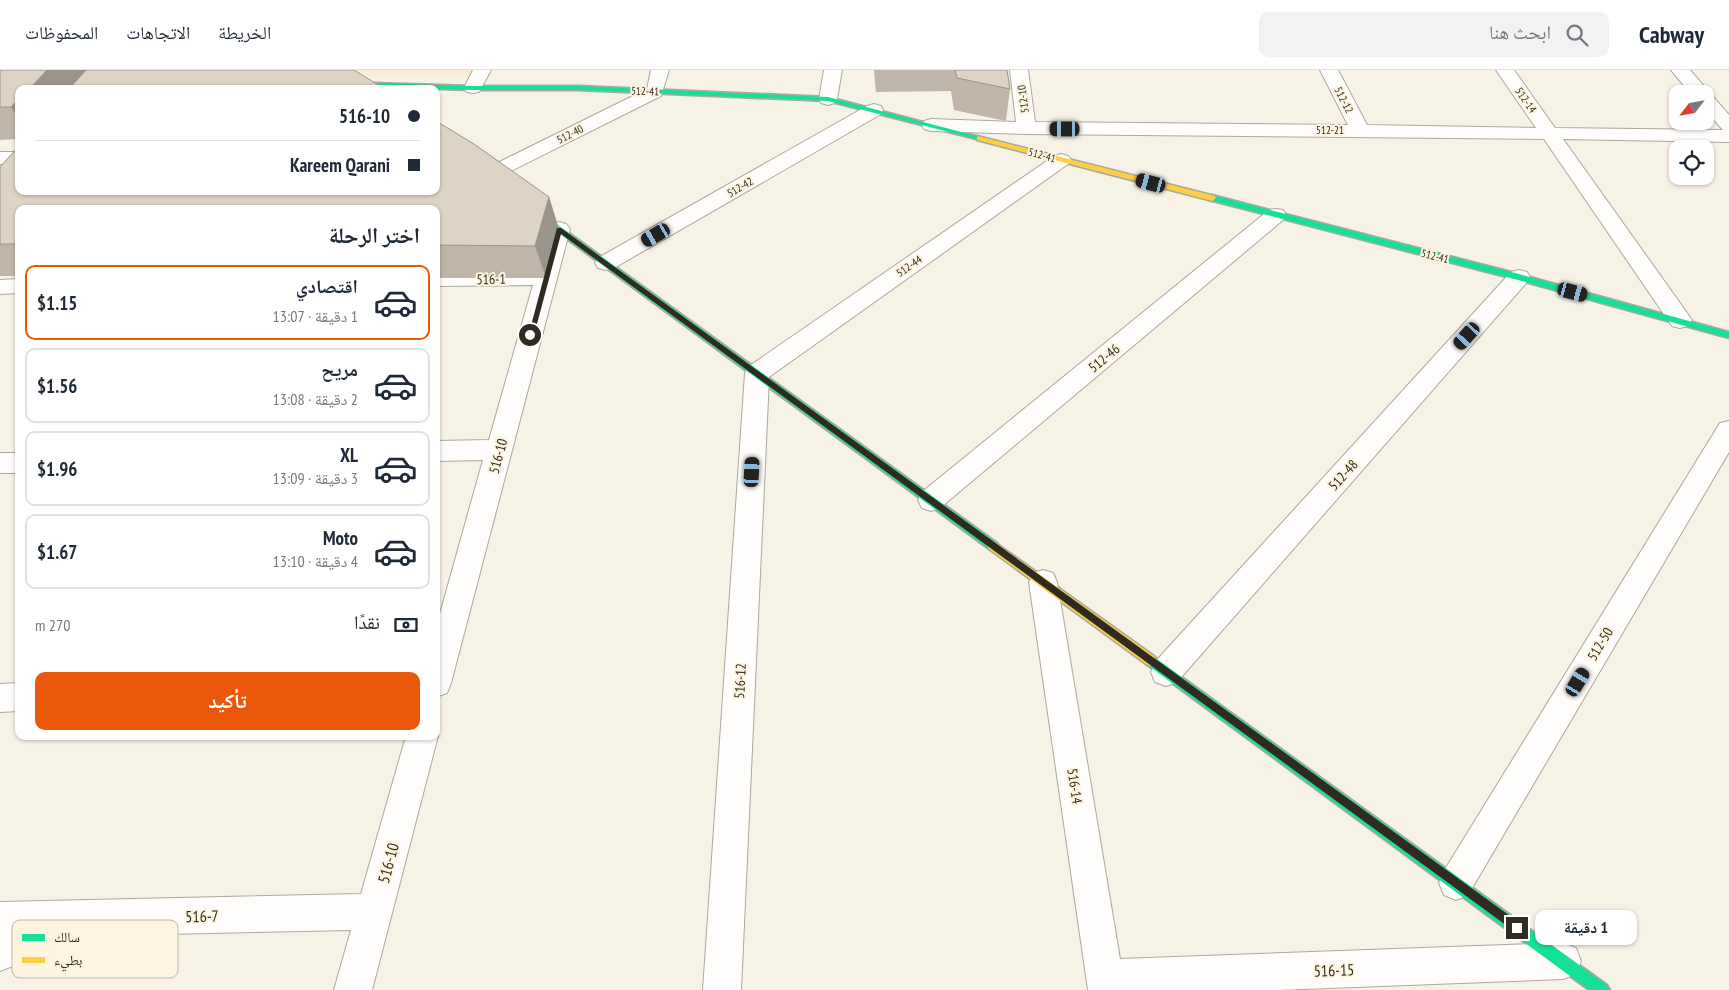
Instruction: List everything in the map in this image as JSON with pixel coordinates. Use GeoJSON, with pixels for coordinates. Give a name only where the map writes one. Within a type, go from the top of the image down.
{"type":"FeatureCollection","features":[{"type":"Feature","properties":{"kind":"street"},"geometry":{"type":"LineString","coordinates":[[473,88],[482,70]]}},
{"type":"Feature","properties":{"kind":"street"},"geometry":{"type":"LineString","coordinates":[[654,92],[660,70]]}},
{"type":"Feature","properties":{"kind":"street"},"geometry":{"type":"LineString","coordinates":[[828,99],[832,70]]}},
{"type":"Feature","properties":{"kind":"street","name":"512-10"},"geometry":{"type":"LineString","coordinates":[[1019,70],[1026,128]]}},
{"type":"Feature","properties":{"kind":"street","name":"512-12"},"geometry":{"type":"LineString","coordinates":[[1329,70],[1360,131]]}},
{"type":"Feature","properties":{"kind":"street","name":"512-14"},"geometry":{"type":"LineString","coordinates":[[1505,70],[1680,320]]}},
{"type":"Feature","properties":{"kind":"street"},"geometry":{"type":"LineString","coordinates":[[1680,70],[1693,85]]}},
{"type":"Feature","properties":{"kind":"street","name":"512-41"},"geometry":{"type":"LineString","coordinates":[[440,88],[579,88],[828,99],[1519,277],[1729,335]]}},
{"type":"Feature","properties":{"kind":"street","name":"512-40"},"geometry":{"type":"LineString","coordinates":[[486,176],[654,92]]}},
{"type":"Feature","properties":{"kind":"street"},"geometry":{"type":"LineString","coordinates":[[1714,109],[1729,126]]}},
{"type":"Feature","properties":{"kind":"street","name":"512-42"},"geometry":{"type":"LineString","coordinates":[[606,263],[874,110]]}},
{"type":"Feature","properties":{"kind":"street","name":"512-21"},"geometry":{"type":"LineString","coordinates":[[930,125],[1026,128],[1548,132],[1729,136]]}},
{"type":"Feature","properties":{"kind":"street"},"geometry":{"type":"LineString","coordinates":[[0,158],[15,158]]}},
{"type":"Feature","properties":{"kind":"street","name":"512-44"},"geometry":{"type":"LineString","coordinates":[[757,373],[1061,160]]}},
{"type":"Feature","properties":{"kind":"street"},"geometry":{"type":"LineString","coordinates":[[522,203],[1602,990]]}},
{"type":"Feature","properties":{"kind":"street","name":"512-46"},"geometry":{"type":"LineString","coordinates":[[931,500],[1276,215]]}},
{"type":"Feature","properties":{"kind":"street","name":"516-10"},"geometry":{"type":"LineString","coordinates":[[440,668],[559,229]]}},
{"type":"Feature","properties":{"kind":"street","name":"512-48"},"geometry":{"type":"LineString","coordinates":[[1166,672],[1519,277]]}},
{"type":"Feature","properties":{"kind":"street","name":"516-1"},"geometry":{"type":"LineString","coordinates":[[440,279],[546,278]]}},
{"type":"Feature","properties":{"kind":"street"},"geometry":{"type":"LineString","coordinates":[[0,287],[15,286]]}},
{"type":"Feature","properties":{"kind":"street","name":"516-12"},"geometry":{"type":"LineString","coordinates":[[722,990],[757,373]]}},
{"type":"Feature","properties":{"kind":"street","name":"512-50"},"geometry":{"type":"LineString","coordinates":[[1456,883],[1729,430]]}},
{"type":"Feature","properties":{"kind":"street"},"geometry":{"type":"LineString","coordinates":[[440,451],[500,450]]}},
{"type":"Feature","properties":{"kind":"street"},"geometry":{"type":"LineString","coordinates":[[0,463],[15,463]]}},
{"type":"Feature","properties":{"kind":"street","name":"516-14"},"geometry":{"type":"LineString","coordinates":[[1043,582],[1106,984]]}},
{"type":"Feature","properties":{"kind":"street"},"geometry":{"type":"LineString","coordinates":[[0,698],[15,697]]}},
{"type":"Feature","properties":{"kind":"street","name":"516-10"},"geometry":{"type":"LineString","coordinates":[[353,990],[421,740]]}},
{"type":"Feature","properties":{"kind":"street","name":"516-7"},"geometry":{"type":"LineString","coordinates":[[8,920],[374,912]]}},
{"type":"Feature","properties":{"kind":"street"},"geometry":{"type":"LineString","coordinates":[[0,953],[8,920]]}},
{"type":"Feature","properties":{"kind":"street","name":"516-15"},"geometry":{"type":"LineString","coordinates":[[1106,984],[1563,961]]}},
{"type":"Feature","properties":{"kind":"shaded area"},"geometry":{"type":"Polygon","coordinates":[[[250,70],[472,70],[468,77],[246,74],[250,70]]]}},
{"type":"Feature","properties":{"kind":"building"},"geometry":{"type":"Polygon","coordinates":[[[0,70],[47,70],[33,85],[15,85],[15,103],[11,107],[0,107],[0,70]]]}},
{"type":"Feature","properties":{"kind":"building"},"geometry":{"type":"Polygon","coordinates":[[[86,70],[354,70],[378,85],[73,85],[86,70]]]}},
{"type":"Feature","properties":{"kind":"building"},"geometry":{"type":"Polygon","coordinates":[[[955,70],[1007,70],[1010,89],[957,78],[955,70]]]}},
{"type":"Feature","properties":{"kind":"building"},"geometry":{"type":"Polygon","coordinates":[[[440,123],[474,144],[549,197],[535,246],[440,245],[440,205],[15,205],[15,244],[0,244],[0,167],[15,150],[15,195],[440,195],[440,123]]]}},
{"type":"Feature","properties":{"kind":"traffic: fast"},"geometry":{"type":"LineString","coordinates":[[341,84],[374,85]]}},
{"type":"Feature","properties":{"kind":"traffic: fast"},"geometry":{"type":"LineString","coordinates":[[440,87],[579,88],[828,99],[980,138]]}},
{"type":"Feature","properties":{"kind":"traffic: fast"},"geometry":{"type":"LineString","coordinates":[[1212,198],[1519,277],[1729,335]]}},
{"type":"Feature","properties":{"kind":"traffic: fast"},"geometry":{"type":"LineString","coordinates":[[529,207],[993,546]]}},
{"type":"Feature","properties":{"kind":"traffic: fast"},"geometry":{"type":"LineString","coordinates":[[1150,660],[1602,990]]}},
{"type":"Feature","properties":{"kind":"traffic: slow"},"geometry":{"type":"LineString","coordinates":[[980,138],[1212,198]]}},
{"type":"Feature","properties":{"kind":"traffic: slow"},"geometry":{"type":"LineString","coordinates":[[993,546],[1150,660]]}},
{"type":"Feature","properties":{"kind":"route"},"geometry":{"type":"LineString","coordinates":[[530,335],[559,229],[1517,928]]}}]}
